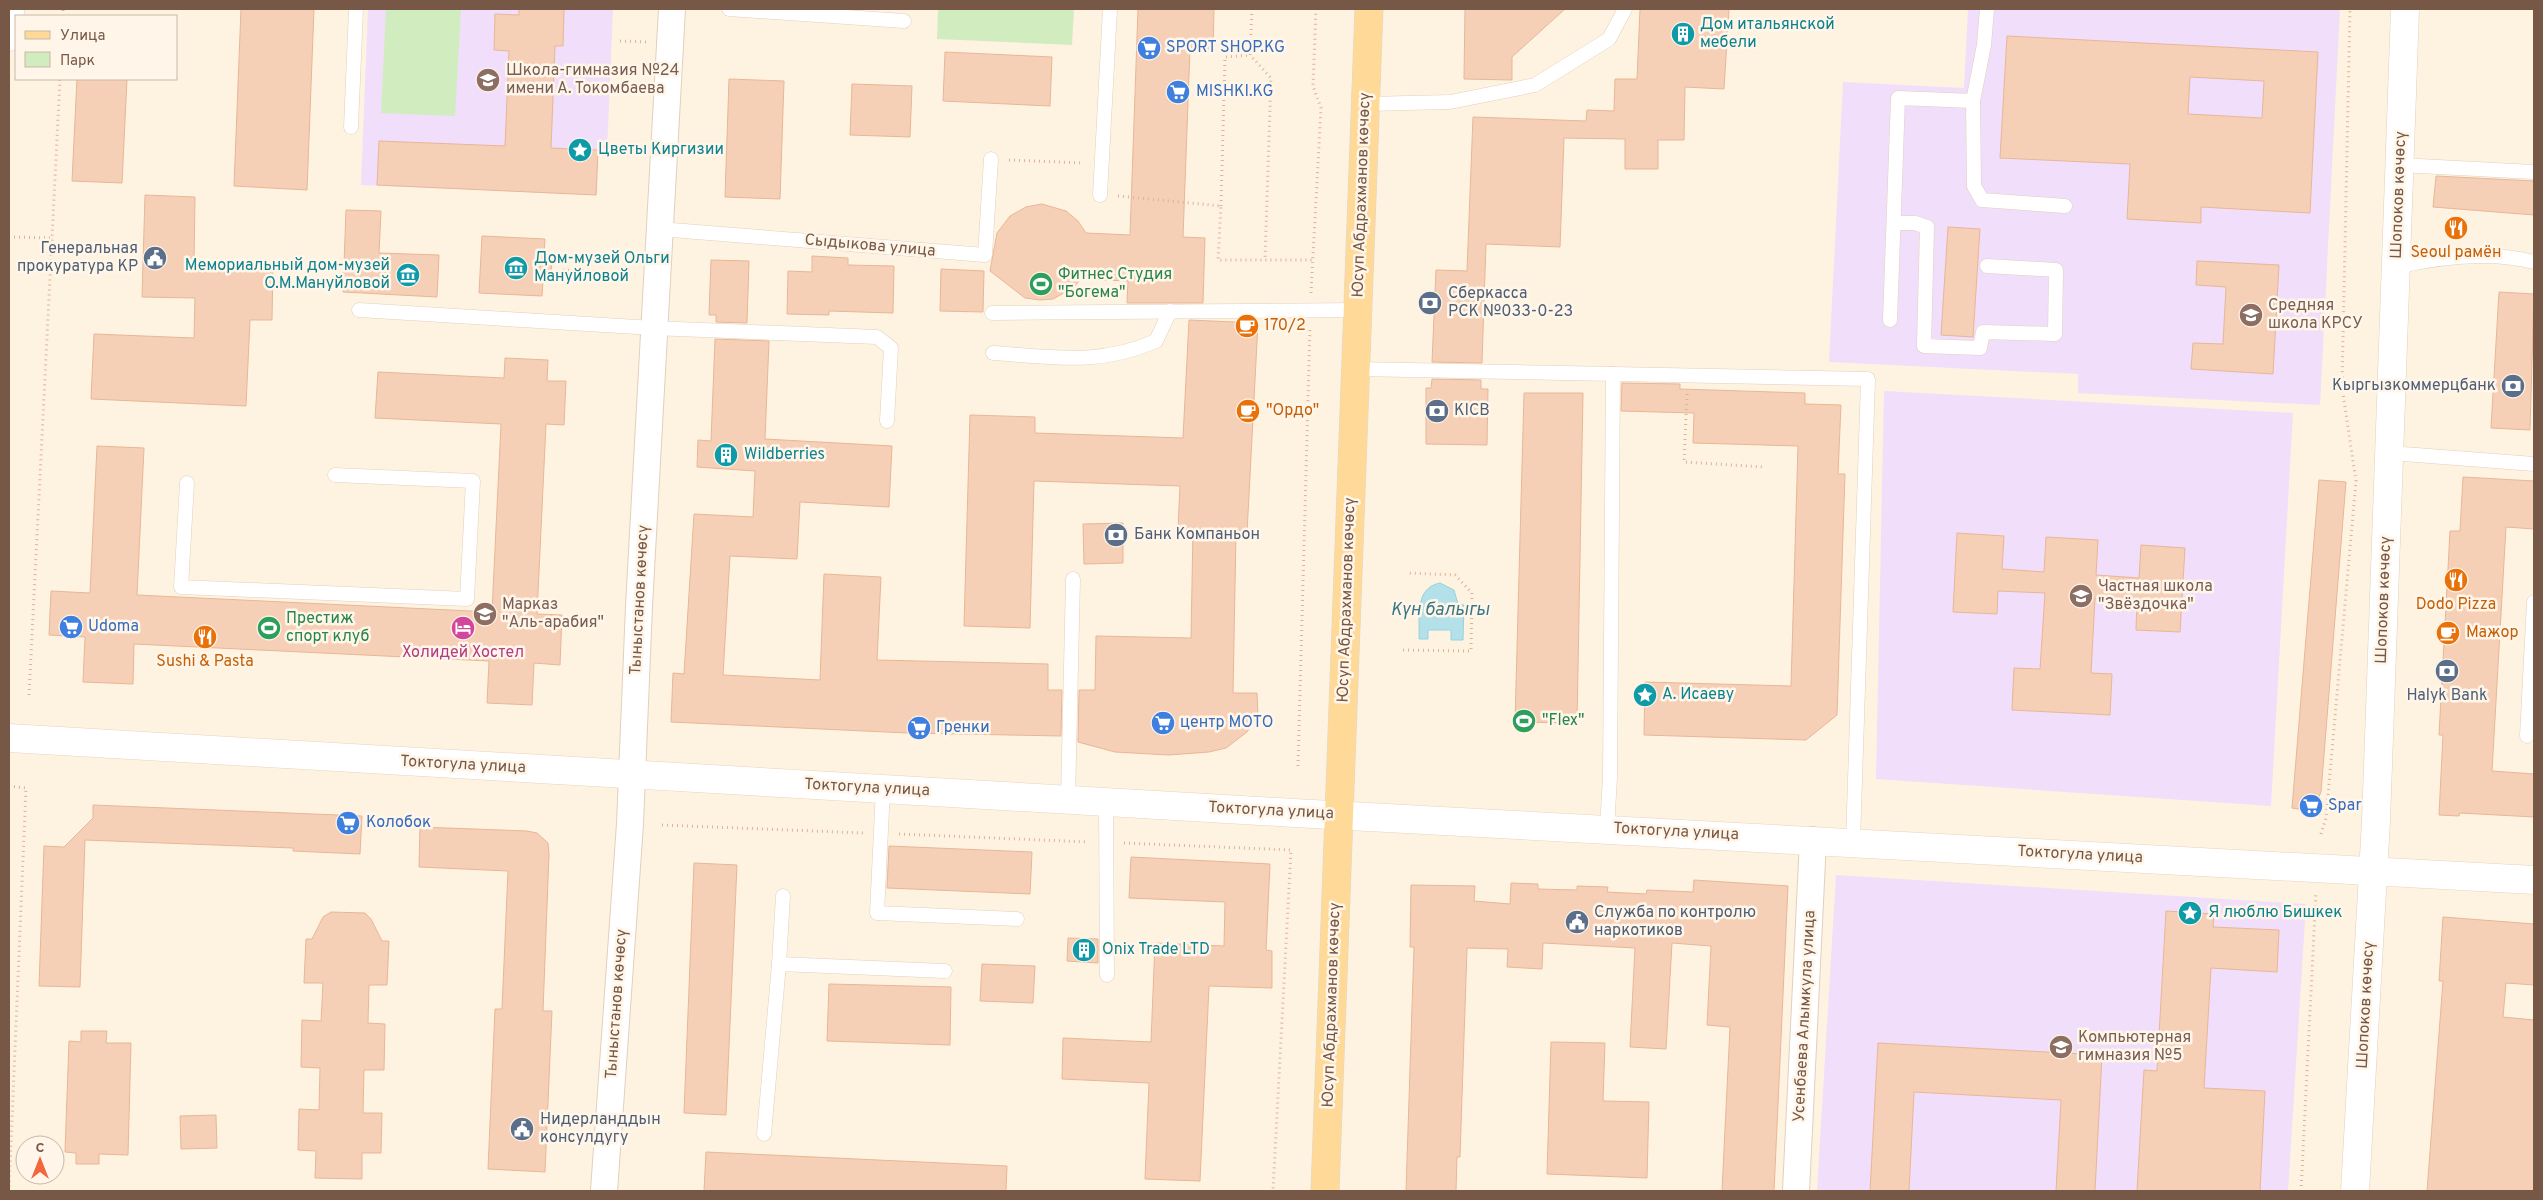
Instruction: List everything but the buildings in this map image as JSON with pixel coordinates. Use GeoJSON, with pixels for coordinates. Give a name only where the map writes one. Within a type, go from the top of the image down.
{"type":"FeatureCollection","features":[{"type":"Feature","properties":{"kind":"main road"},"geometry":{"type":"LineString","coordinates":[[9,37],[10,9]]}},
{"type":"Feature","properties":{"kind":"main road","name":"Юсуп Абдрахманов көчөсү"},"geometry":{"type":"LineString","coordinates":[[1325,1191],[1369,9]]}},
{"type":"Feature","properties":{"kind":"main road","name":"Шопоков көчөсү"},"geometry":{"type":"LineString","coordinates":[[2354,1191],[2374,871],[2405,9]]}},
{"type":"Feature","properties":{"kind":"main road","name":"Токтогула улица"},"geometry":{"type":"LineString","coordinates":[[9,738],[162,745],[1068,800],[2534,880]]}},
{"type":"Feature","properties":{"kind":"street","name":"Тыныстанов көчөсү"},"geometry":{"type":"LineString","coordinates":[[604,1191],[632,774],[653,328],[672,9]]}},
{"type":"Feature","properties":{"kind":"street","name":"Усенбаева Алымкула улица"},"geometry":{"type":"LineString","coordinates":[[1796,1191],[1814,840]]}},
{"type":"Feature","properties":{"kind":"lane"},"geometry":{"type":"LineString","coordinates":[[351,127],[356,9]]}},
{"type":"Feature","properties":{"kind":"lane"},"geometry":{"type":"LineString","coordinates":[[729,9],[904,21]]}},
{"type":"Feature","properties":{"kind":"lane"},"geometry":{"type":"LineString","coordinates":[[1100,195],[1110,9]]}},
{"type":"Feature","properties":{"kind":"lane"},"geometry":{"type":"LineString","coordinates":[[1366,104],[1450,102],[1535,85],[1609,40],[1625,9]]}},
{"type":"Feature","properties":{"kind":"lane"},"geometry":{"type":"LineString","coordinates":[[1987,9],[1984,44],[1972,100],[1974,186],[1982,200],[2065,206]]}},
{"type":"Feature","properties":{"kind":"lane"},"geometry":{"type":"LineString","coordinates":[[1890,320],[1898,98],[1972,100]]}},
{"type":"Feature","properties":{"kind":"lane","name":"Сыдыкова улица"},"geometry":{"type":"LineString","coordinates":[[659,229],[985,255],[991,159]]}},
{"type":"Feature","properties":{"kind":"lane"},"geometry":{"type":"LineString","coordinates":[[2400,165],[2534,172]]}},
{"type":"Feature","properties":{"kind":"lane"},"geometry":{"type":"LineString","coordinates":[[1894,223],[1915,223],[1927,226],[1924,346],[1980,348],[1983,332],[2055,334],[2056,270],[1986,266]]}},
{"type":"Feature","properties":{"kind":"lane"},"geometry":{"type":"LineString","coordinates":[[2396,267],[2434,258],[2490,258],[2534,262]]}},
{"type":"Feature","properties":{"kind":"lane"},"geometry":{"type":"LineString","coordinates":[[359,310],[653,328],[877,337],[891,348],[887,421]]}},
{"type":"Feature","properties":{"kind":"lane"},"geometry":{"type":"LineString","coordinates":[[992,313],[1358,310]]}},
{"type":"Feature","properties":{"kind":"lane"},"geometry":{"type":"LineString","coordinates":[[993,352],[1086,359],[1131,351],[1156,340],[1170,311]]}},
{"type":"Feature","properties":{"kind":"lane"},"geometry":{"type":"LineString","coordinates":[[1356,369],[1868,379],[1853,842]]}},
{"type":"Feature","properties":{"kind":"lane"},"geometry":{"type":"LineString","coordinates":[[1608,829],[1613,374]]}},
{"type":"Feature","properties":{"kind":"lane"},"geometry":{"type":"LineString","coordinates":[[2390,452],[2534,464]]}},
{"type":"Feature","properties":{"kind":"lane"},"geometry":{"type":"LineString","coordinates":[[187,483],[181,587],[467,599],[473,481],[336,475]]}},
{"type":"Feature","properties":{"kind":"lane"},"geometry":{"type":"LineString","coordinates":[[1068,800],[1073,578]]}},
{"type":"Feature","properties":{"kind":"lane"},"geometry":{"type":"LineString","coordinates":[[2527,736],[2534,602]]}},
{"type":"Feature","properties":{"kind":"lane"},"geometry":{"type":"LineString","coordinates":[[883,789],[877,914],[1017,919]]}},
{"type":"Feature","properties":{"kind":"lane"},"geometry":{"type":"LineString","coordinates":[[1106,802],[1107,974]]}},
{"type":"Feature","properties":{"kind":"lane"},"geometry":{"type":"LineString","coordinates":[[764,1134],[783,896]]}},
{"type":"Feature","properties":{"kind":"lane"},"geometry":{"type":"LineString","coordinates":[[779,964],[946,971]]}},
{"type":"Feature","properties":{"kind":"path"},"geometry":{"type":"LineString","coordinates":[[1252,9],[1250,55],[1271,78],[1265,260]]}},
{"type":"Feature","properties":{"kind":"path"},"geometry":{"type":"LineString","coordinates":[[1298,766],[1310,310],[1320,108],[1313,86],[1316,9]]}},
{"type":"Feature","properties":{"kind":"path"},"geometry":{"type":"LineString","coordinates":[[2321,834],[2326,818],[2356,480],[2342,387],[2350,9]]}},
{"type":"Feature","properties":{"kind":"path"},"geometry":{"type":"LineString","coordinates":[[1250,55],[1225,57],[1218,260],[1312,260]]}},
{"type":"Feature","properties":{"kind":"path"},"geometry":{"type":"LineString","coordinates":[[29,695],[60,80]]}},
{"type":"Feature","properties":{"kind":"path"},"geometry":{"type":"LineString","coordinates":[[991,159],[1101,164]]}},
{"type":"Feature","properties":{"kind":"path"},"geometry":{"type":"LineString","coordinates":[[1100,195],[1221,206]]}},
{"type":"Feature","properties":{"kind":"path"},"geometry":{"type":"LineString","coordinates":[[9,237],[52,238]]}},
{"type":"Feature","properties":{"kind":"path"},"geometry":{"type":"LineString","coordinates":[[563,270],[606,272]]}},
{"type":"Feature","properties":{"kind":"path"},"geometry":{"type":"LineString","coordinates":[[1688,376],[1684,462],[1765,466]]}},
{"type":"Feature","properties":{"kind":"path"},"geometry":{"type":"LineString","coordinates":[[1403,650],[1471,651],[1472,593],[1455,575],[1407,574]]}},
{"type":"Feature","properties":{"kind":"path"},"geometry":{"type":"LineString","coordinates":[[9,786],[26,788],[10,1191]]}},
{"type":"Feature","properties":{"kind":"path"},"geometry":{"type":"LineString","coordinates":[[662,825],[1291,850],[1273,1191]]}},
{"type":"Feature","properties":{"kind":"path"},"geometry":{"type":"LineString","coordinates":[[2301,1191],[2316,887]]}},
{"type":"Feature","properties":{"kind":"shaded area","name":"Школа-гимназия №24 имени А. Токомбаева"},"geometry":{"type":"Polygon","coordinates":[[[368,9],[613,9],[607,151],[598,151],[597,195],[361,185],[368,9]]]}},
{"type":"Feature","properties":{"kind":"shaded area"},"geometry":{"type":"Polygon","coordinates":[[[1968,9],[2340,9],[2320,405],[2078,393],[2078,374],[1829,362],[1843,82],[1964,88],[1968,9]]]}},
{"type":"Feature","properties":{"kind":"shaded area","name":"Частная школа \"Звёздочка\""},"geometry":{"type":"Polygon","coordinates":[[[1884,391],[2293,413],[2271,806],[1876,779],[1884,391]]]}},
{"type":"Feature","properties":{"kind":"shaded area","name":"Компьютерная гимназия №5"},"geometry":{"type":"Polygon","coordinates":[[[1836,875],[2306,904],[2288,1191],[1817,1191],[1836,875]]]}},
{"type":"Feature","properties":{"kind":"green space"},"geometry":{"type":"Polygon","coordinates":[[[386,9],[461,9],[455,116],[381,113],[386,9]]]}},
{"type":"Feature","properties":{"kind":"green space"},"geometry":{"type":"Polygon","coordinates":[[[938,9],[1074,9],[1072,45],[937,39],[938,9]]]}},
{"type":"Feature","properties":{"kind":"water","name":"Күн балыгы"},"geometry":{"type":"Polygon","coordinates":[[[1440,583],[1454,590],[1458,604],[1464,605],[1463,640],[1451,640],[1451,630],[1428,630],[1428,639],[1419,639],[1419,613],[1422,597],[1432,586],[1440,583]]]}},
{"type":"Feature","properties":{"kind":"place","name":"Дом итальянской мебели"},"geometry":{"type":"Point","coordinates":[1683,34]}},
{"type":"Feature","properties":{"kind":"place","name":"SPORT SHOP.KG"},"geometry":{"type":"Point","coordinates":[1149,48]}},
{"type":"Feature","properties":{"kind":"place","name":"Школа-гимназия №24 имени А. Токомбаева"},"geometry":{"type":"Point","coordinates":[488,80]}},
{"type":"Feature","properties":{"kind":"place","name":"MISHKI.KG"},"geometry":{"type":"Point","coordinates":[1178,92]}},
{"type":"Feature","properties":{"kind":"place","name":"Цветы Киргизии"},"geometry":{"type":"Point","coordinates":[580,150]}},
{"type":"Feature","properties":{"kind":"place","name":"Seoul рамён"},"geometry":{"type":"Point","coordinates":[2456,228]}},
{"type":"Feature","properties":{"kind":"place","name":"Генеральная прокуратура КР"},"geometry":{"type":"Point","coordinates":[155,258]}},
{"type":"Feature","properties":{"kind":"place","name":"Дом-музей Ольги Мануйловой"},"geometry":{"type":"Point","coordinates":[516,268]}},
{"type":"Feature","properties":{"kind":"place","name":"Мемориальный дом-музей О.М.Мануйловой"},"geometry":{"type":"Point","coordinates":[408,275]}},
{"type":"Feature","properties":{"kind":"place","name":"Фитнес Студия \"Богема\""},"geometry":{"type":"Point","coordinates":[1041,284]}},
{"type":"Feature","properties":{"kind":"place","name":"Сберкасса РСК №033-0-23"},"geometry":{"type":"Point","coordinates":[1430,303]}},
{"type":"Feature","properties":{"kind":"place","name":"Средняя школа КРСУ"},"geometry":{"type":"Point","coordinates":[2251,315]}},
{"type":"Feature","properties":{"kind":"place","name":"170/2"},"geometry":{"type":"Point","coordinates":[1247,326]}},
{"type":"Feature","properties":{"kind":"place","name":"Кыргызкоммерцбанк"},"geometry":{"type":"Point","coordinates":[2513,386]}},
{"type":"Feature","properties":{"kind":"place","name":"\"Ордо\""},"geometry":{"type":"Point","coordinates":[1248,411]}},
{"type":"Feature","properties":{"kind":"place","name":"KICB"},"geometry":{"type":"Point","coordinates":[1437,411]}},
{"type":"Feature","properties":{"kind":"place","name":"Wildberries"},"geometry":{"type":"Point","coordinates":[726,455]}},
{"type":"Feature","properties":{"kind":"place","name":"Банк Компаньон"},"geometry":{"type":"Point","coordinates":[1116,535]}},
{"type":"Feature","properties":{"kind":"place","name":"Dodo Pizza"},"geometry":{"type":"Point","coordinates":[2456,580]}},
{"type":"Feature","properties":{"kind":"place","name":"Частная школа \"Звёздочка\""},"geometry":{"type":"Point","coordinates":[2081,596]}},
{"type":"Feature","properties":{"kind":"place","name":"Марказ \"Аль-арабия\""},"geometry":{"type":"Point","coordinates":[485,614]}},
{"type":"Feature","properties":{"kind":"place","name":"Udoma"},"geometry":{"type":"Point","coordinates":[71,627]}},
{"type":"Feature","properties":{"kind":"place","name":"Престиж спорт клуб"},"geometry":{"type":"Point","coordinates":[269,628]}},
{"type":"Feature","properties":{"kind":"place","name":"Холидей Хостел"},"geometry":{"type":"Point","coordinates":[463,628]}},
{"type":"Feature","properties":{"kind":"place","name":"Мажор"},"geometry":{"type":"Point","coordinates":[2448,633]}},
{"type":"Feature","properties":{"kind":"place","name":"Sushi & Pasta"},"geometry":{"type":"Point","coordinates":[205,637]}},
{"type":"Feature","properties":{"kind":"place","name":"Halyk Bank"},"geometry":{"type":"Point","coordinates":[2447,671]}},
{"type":"Feature","properties":{"kind":"place","name":"А. Исаеву"},"geometry":{"type":"Point","coordinates":[1645,695]}},
{"type":"Feature","properties":{"kind":"place","name":"\"Flex\""},"geometry":{"type":"Point","coordinates":[1524,721]}},
{"type":"Feature","properties":{"kind":"place","name":"центр МОТО"},"geometry":{"type":"Point","coordinates":[1163,723]}},
{"type":"Feature","properties":{"kind":"place","name":"Гренки"},"geometry":{"type":"Point","coordinates":[919,728]}},
{"type":"Feature","properties":{"kind":"place","name":"Spar"},"geometry":{"type":"Point","coordinates":[2311,806]}},
{"type":"Feature","properties":{"kind":"place","name":"Колобок"},"geometry":{"type":"Point","coordinates":[348,823]}},
{"type":"Feature","properties":{"kind":"place","name":"Я люблю Бишкек"},"geometry":{"type":"Point","coordinates":[2190,913]}},
{"type":"Feature","properties":{"kind":"place","name":"Служба по контролю наркотиков"},"geometry":{"type":"Point","coordinates":[1577,922]}},
{"type":"Feature","properties":{"kind":"place","name":"Onix Trade LTD"},"geometry":{"type":"Point","coordinates":[1084,950]}},
{"type":"Feature","properties":{"kind":"place","name":"Компьютерная гимназия №5"},"geometry":{"type":"Point","coordinates":[2061,1047]}},
{"type":"Feature","properties":{"kind":"place","name":"Нидерланддын консулдугу"},"geometry":{"type":"Point","coordinates":[522,1129]}}]}
